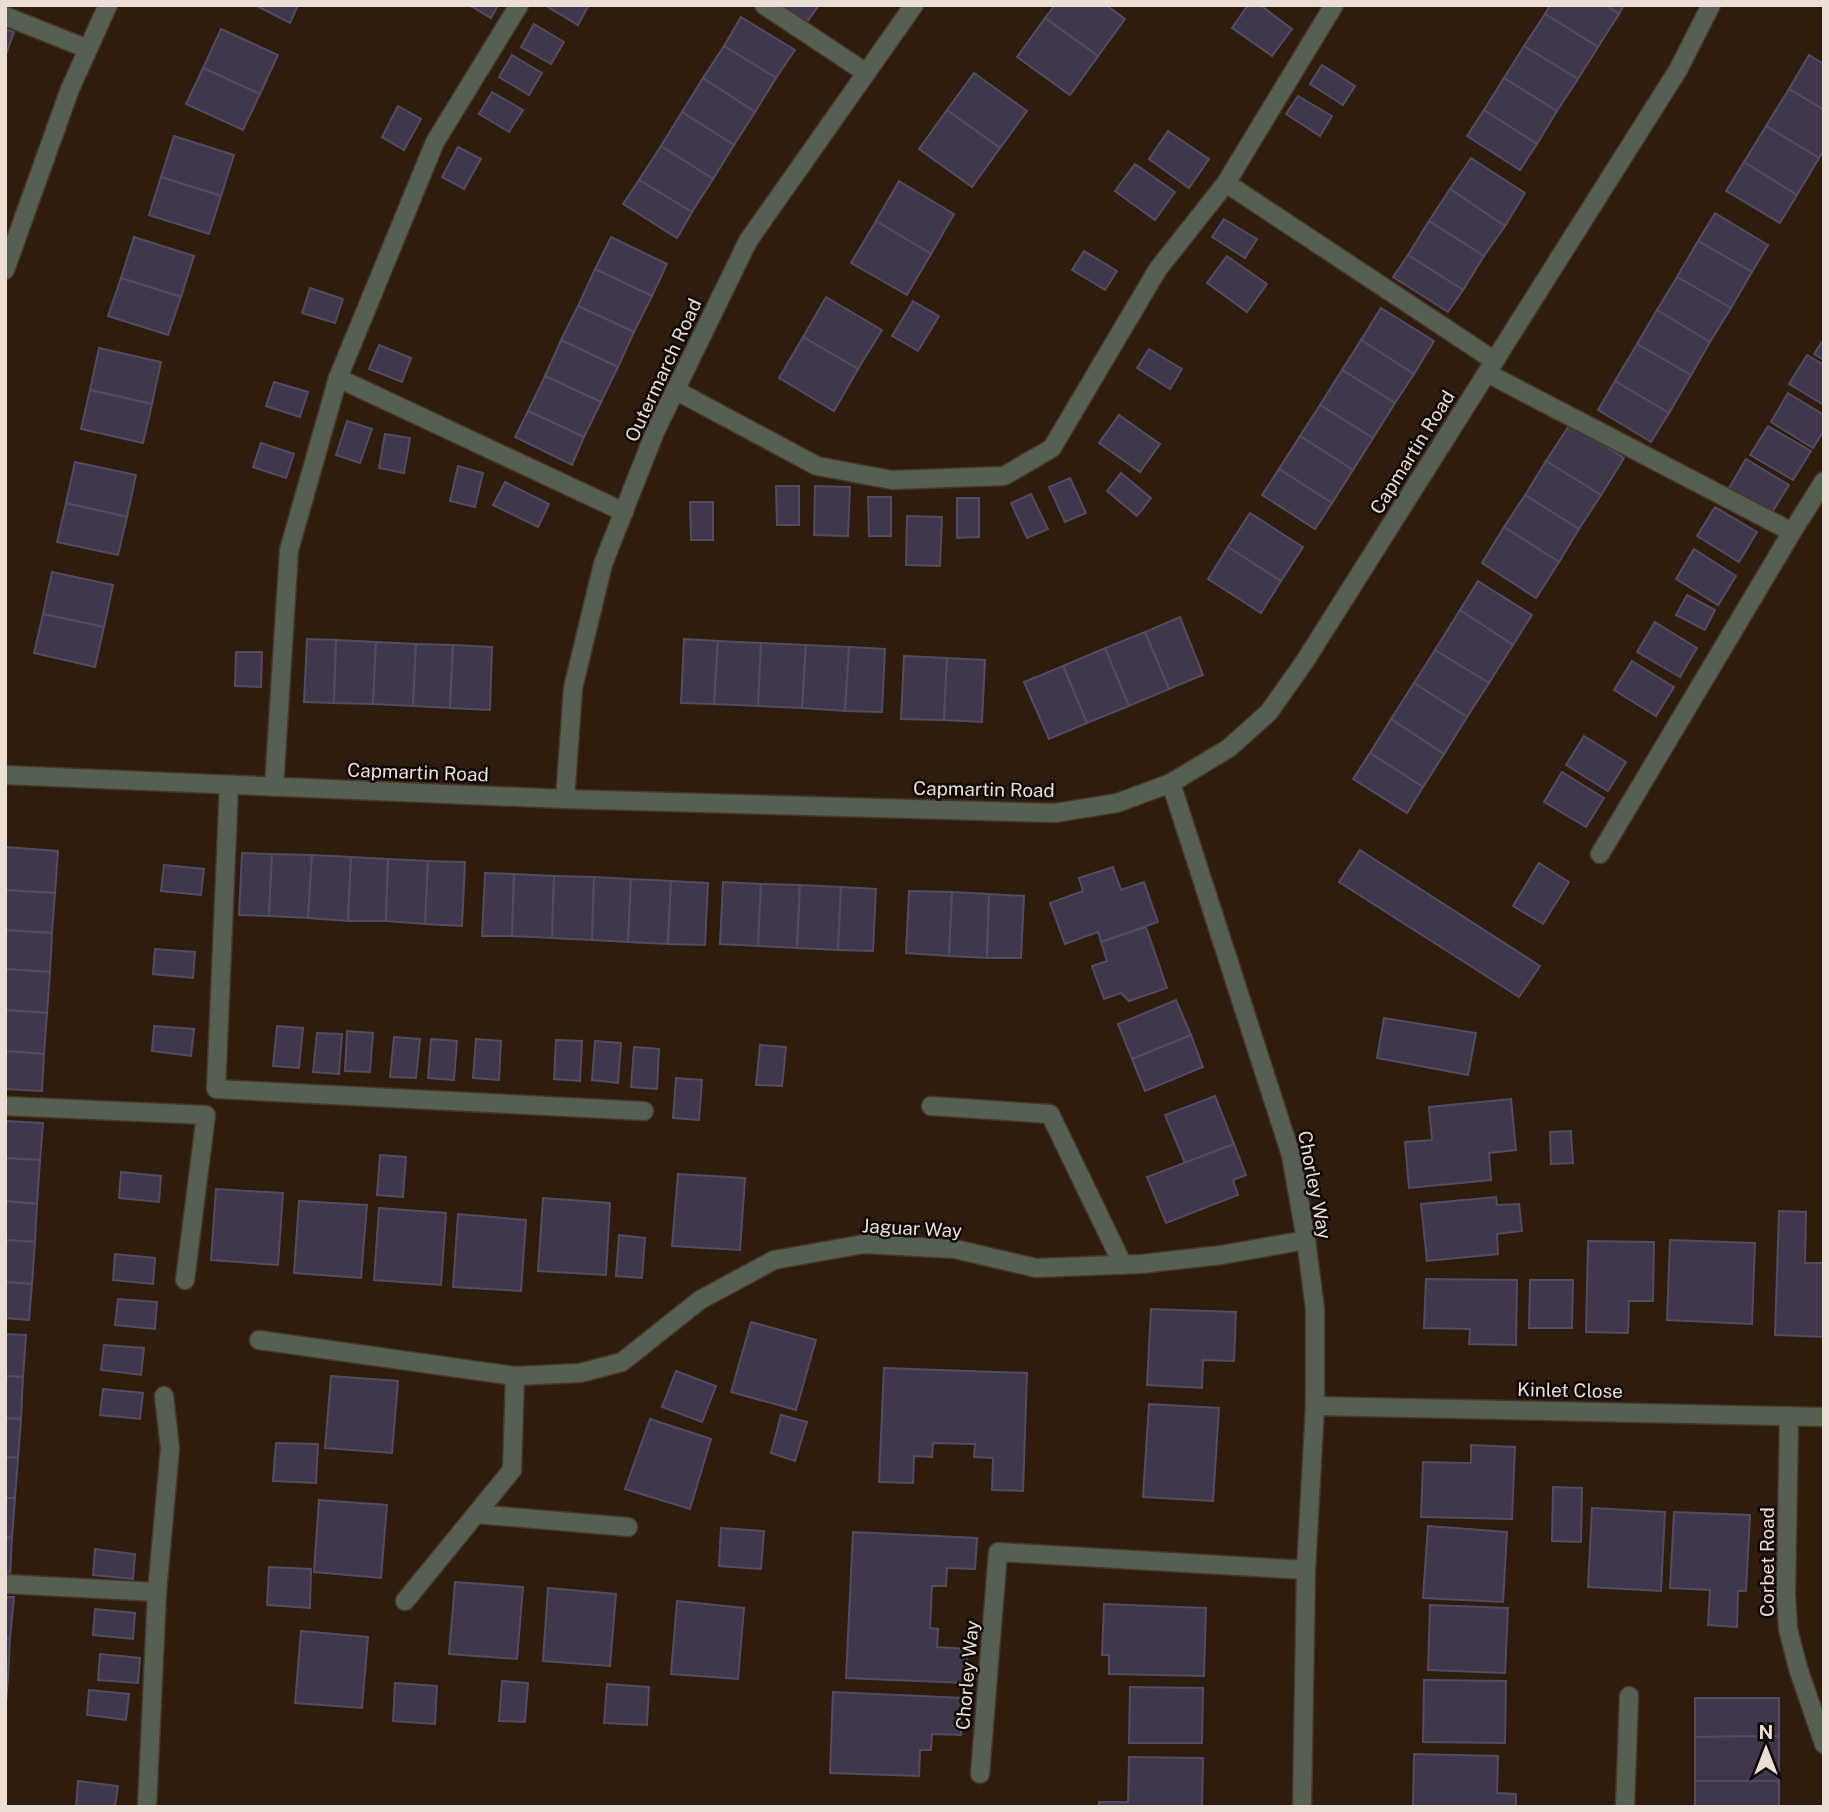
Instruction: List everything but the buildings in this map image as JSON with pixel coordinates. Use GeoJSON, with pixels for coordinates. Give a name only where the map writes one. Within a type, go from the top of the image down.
{"type":"FeatureCollection","features":[{"type":"Feature","properties":{"kind":"street"},"geometry":{"type":"LineString","coordinates":[[5,271],[70,89],[108,5]]}},
{"type":"Feature","properties":{"kind":"street"},"geometry":{"type":"LineString","coordinates":[[275,786],[289,550],[338,378],[435,142],[519,5]]}},
{"type":"Feature","properties":{"kind":"street"},"geometry":{"type":"LineString","coordinates":[[764,5],[865,72]]}},
{"type":"Feature","properties":{"kind":"street","name":"Outermarch Road"},"geometry":{"type":"LineString","coordinates":[[565,799],[573,688],[603,564],[655,432],[748,242],[914,5]]}},
{"type":"Feature","properties":{"kind":"street"},"geometry":{"type":"LineString","coordinates":[[675,390],[817,466],[892,480],[1004,476],[1052,448],[1158,269],[1226,183],[1334,5]]}},
{"type":"Feature","properties":{"kind":"street","name":"Capmartin Road"},"geometry":{"type":"LineString","coordinates":[[5,775],[565,799],[1055,813],[1117,803],[1171,783],[1229,748],[1269,712],[1305,661],[1678,70],[1711,5]]}},
{"type":"Feature","properties":{"kind":"street"},"geometry":{"type":"LineString","coordinates":[[5,16],[88,49]]}},
{"type":"Feature","properties":{"kind":"street"},"geometry":{"type":"LineString","coordinates":[[1226,183],[1491,367],[1792,533]]}},
{"type":"Feature","properties":{"kind":"street"},"geometry":{"type":"LineString","coordinates":[[338,378],[624,512]]}},
{"type":"Feature","properties":{"kind":"street"},"geometry":{"type":"LineString","coordinates":[[1600,853],[1824,481]]}},
{"type":"Feature","properties":{"kind":"street","name":"Chorley Way"},"geometry":{"type":"LineString","coordinates":[[1171,783],[1291,1155],[1306,1240],[1314,1309],[1315,1406],[1306,1570],[1302,1807]]}},
{"type":"Feature","properties":{"kind":"street"},"geometry":{"type":"LineString","coordinates":[[229,785],[216,1089],[644,1111]]}},
{"type":"Feature","properties":{"kind":"street"},"geometry":{"type":"LineString","coordinates":[[5,1106],[206,1115],[185,1280]]}},
{"type":"Feature","properties":{"kind":"street"},"geometry":{"type":"LineString","coordinates":[[931,1106],[1050,1114],[1123,1265]]}},
{"type":"Feature","properties":{"kind":"street","name":"Jaguar Way"},"geometry":{"type":"LineString","coordinates":[[259,1339],[515,1376],[580,1373],[622,1362],[700,1300],[774,1260],[864,1244],[955,1249],[1036,1268],[1123,1265],[1221,1255],[1306,1240]]}},
{"type":"Feature","properties":{"kind":"street"},"geometry":{"type":"LineString","coordinates":[[405,1601],[512,1470],[515,1376]]}},
{"type":"Feature","properties":{"kind":"street"},"geometry":{"type":"LineString","coordinates":[[147,1807],[158,1592],[170,1448],[164,1396]]}},
{"type":"Feature","properties":{"kind":"street","name":"Kinlet Close"},"geometry":{"type":"LineString","coordinates":[[1315,1406],[1824,1417]]}},
{"type":"Feature","properties":{"kind":"street","name":"Corbet Road"},"geometry":{"type":"LineString","coordinates":[[1789,1416],[1786,1594],[1788,1629],[1798,1668],[1824,1744]]}},
{"type":"Feature","properties":{"kind":"street"},"geometry":{"type":"LineString","coordinates":[[476,1514],[628,1527]]}},
{"type":"Feature","properties":{"kind":"street","name":"Chorley Way"},"geometry":{"type":"LineString","coordinates":[[980,1774],[998,1552],[1306,1570]]}},
{"type":"Feature","properties":{"kind":"street"},"geometry":{"type":"LineString","coordinates":[[5,1584],[158,1592]]}},
{"type":"Feature","properties":{"kind":"street"},"geometry":{"type":"LineString","coordinates":[[1625,1807],[1629,1696]]}}]}
